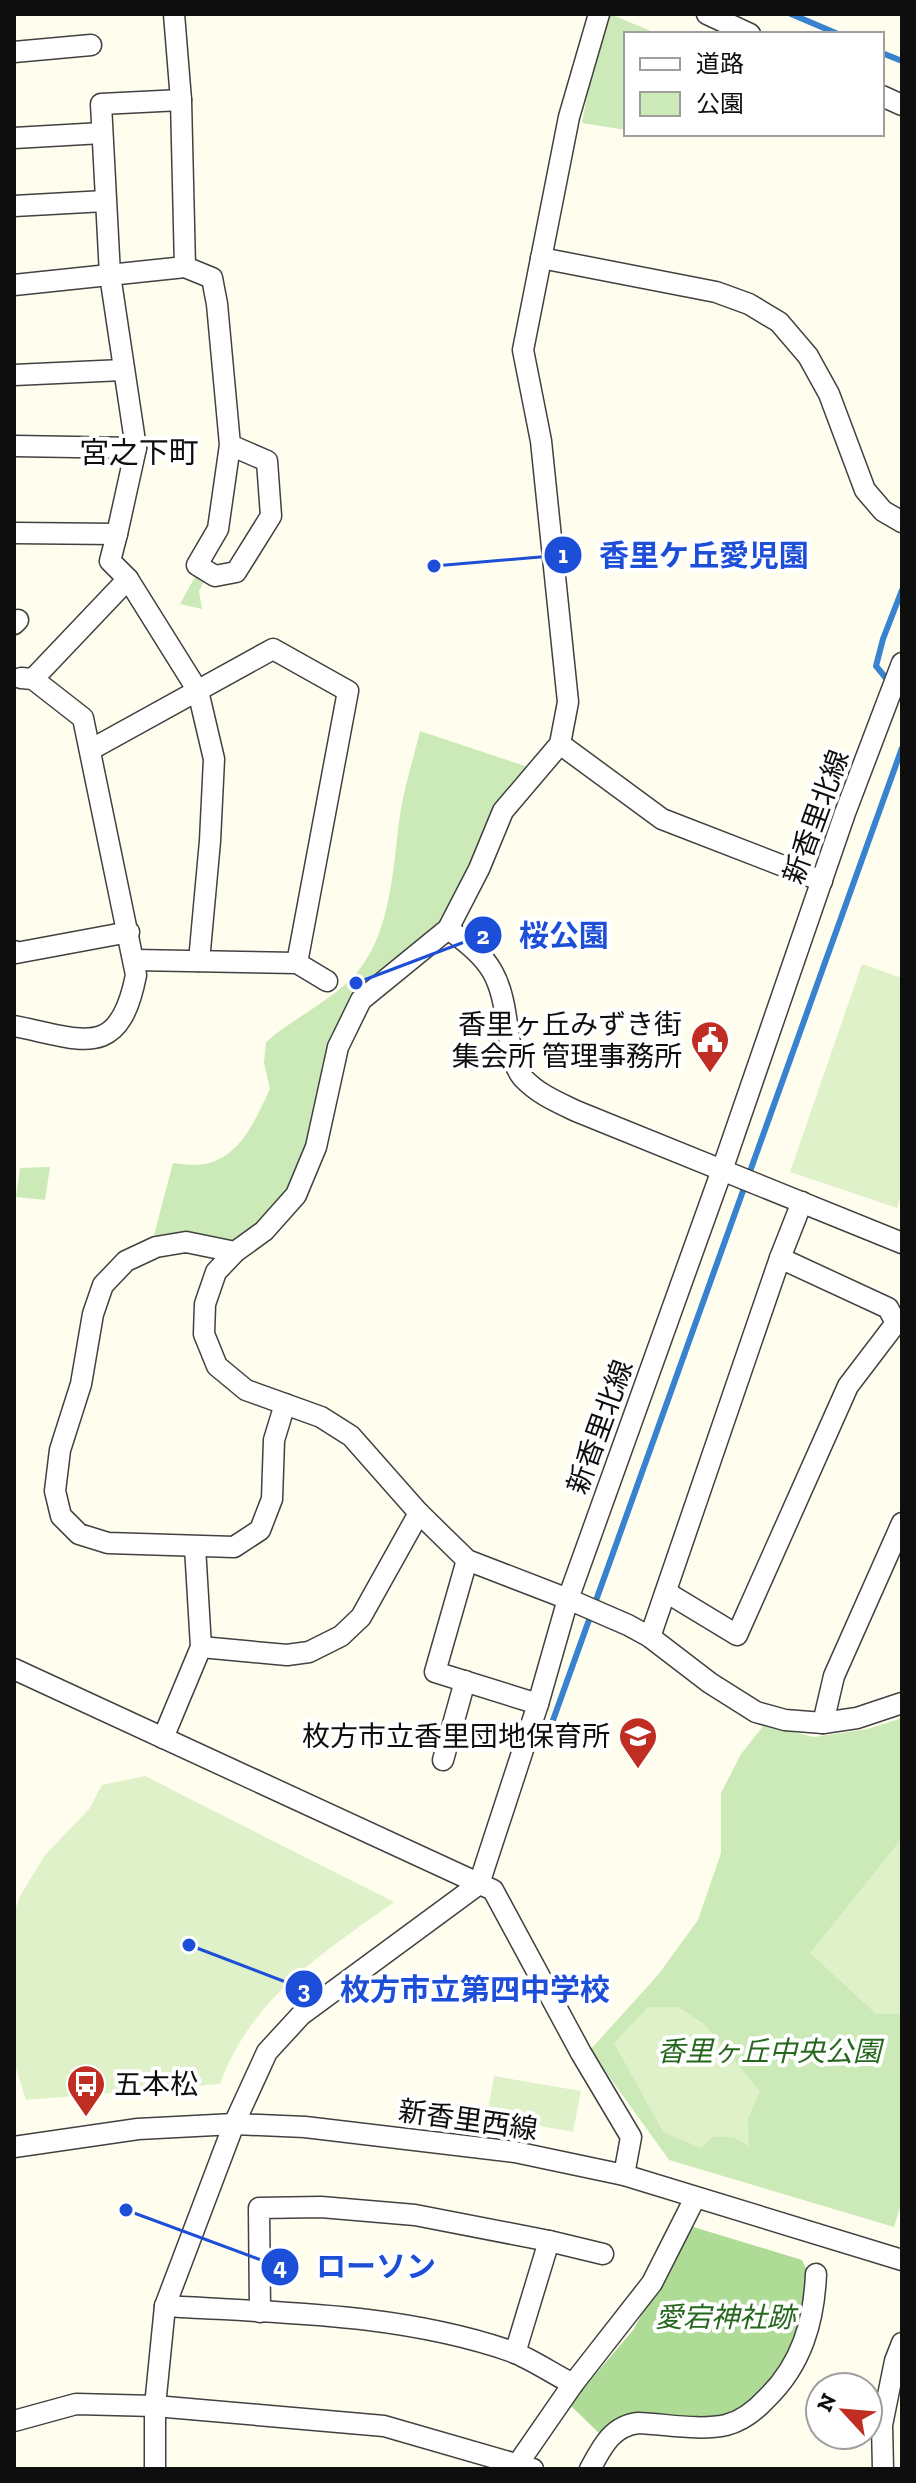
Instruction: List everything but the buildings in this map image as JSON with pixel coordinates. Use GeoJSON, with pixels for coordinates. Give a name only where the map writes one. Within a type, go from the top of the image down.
{"type":"FeatureCollection","features":[{"type":"Feature","properties":{"kind":"street"},"geometry":{"type":"LineString","coordinates":[[174,14],[181,100],[185,267]]}},
{"type":"Feature","properties":{"kind":"street"},"geometry":{"type":"LineString","coordinates":[[599,14],[569,117],[523,350],[541,441],[568,702],[560,744],[503,811],[479,869],[448,929],[361,1000],[338,1047],[316,1147],[296,1195],[264,1231],[235,1252],[216,1272],[205,1304],[204,1334],[217,1366],[246,1390],[321,1417],[351,1436],[419,1513],[467,1560],[605,1615],[650,1637],[710,1683],[756,1712],[785,1720],[823,1723],[857,1718],[902,1703]]}},
{"type":"Feature","properties":{"kind":"street"},"geometry":{"type":"LineString","coordinates":[[707,14],[746,32]]}},
{"type":"Feature","properties":{"kind":"street"},"geometry":{"type":"LineString","coordinates":[[14,52],[91,45]]}},
{"type":"Feature","properties":{"kind":"street"},"geometry":{"type":"LineString","coordinates":[[181,100],[101,104],[110,275],[136,448],[110,561],[128,579],[198,691],[214,759],[199,961]]}},
{"type":"Feature","properties":{"kind":"street"},"geometry":{"type":"LineString","coordinates":[[14,138],[102,133]]}},
{"type":"Feature","properties":{"kind":"street"},"geometry":{"type":"LineString","coordinates":[[14,206],[105,201]]}},
{"type":"Feature","properties":{"kind":"street"},"geometry":{"type":"LineString","coordinates":[[541,258],[716,292],[749,304],[779,322],[808,356],[829,394],[865,490],[883,511],[902,522]]}},
{"type":"Feature","properties":{"kind":"street"},"geometry":{"type":"LineString","coordinates":[[14,285],[185,267],[212,278],[230,445],[218,529],[197,565],[215,576],[236,572],[271,516],[267,461],[230,445]]}},
{"type":"Feature","properties":{"kind":"street"},"geometry":{"type":"LineString","coordinates":[[14,375],[123,370]]}},
{"type":"Feature","properties":{"kind":"street"},"geometry":{"type":"LineString","coordinates":[[14,446],[136,448]]}},
{"type":"Feature","properties":{"kind":"street"},"geometry":{"type":"LineString","coordinates":[[14,533],[117,534]]}},
{"type":"Feature","properties":{"kind":"street"},"geometry":{"type":"LineString","coordinates":[[14,1026],[87,1040],[108,1034],[122,1021],[132,1000],[136,975],[134,960],[83,718],[20,679],[128,579]]}},
{"type":"Feature","properties":{"kind":"street"},"geometry":{"type":"LineString","coordinates":[[90,750],[273,649],[348,691],[297,963]]}},
{"type":"Feature","properties":{"kind":"street","name":"新香里北線"},"geometry":{"type":"LineString","coordinates":[[479,1884],[574,1602],[740,1177],[822,881],[900,670]]}},
{"type":"Feature","properties":{"kind":"street"},"geometry":{"type":"LineString","coordinates":[[560,744],[662,819],[822,881]]}},
{"type":"Feature","properties":{"kind":"street"},"geometry":{"type":"LineString","coordinates":[[448,929],[477,949],[498,980],[512,1055],[521,1076],[542,1095],[902,1243]]}},
{"type":"Feature","properties":{"kind":"street"},"geometry":{"type":"LineString","coordinates":[[14,951],[129,932]]}},
{"type":"Feature","properties":{"kind":"street"},"geometry":{"type":"LineString","coordinates":[[134,960],[297,963],[327,981]]}},
{"type":"Feature","properties":{"kind":"street"},"geometry":{"type":"LineString","coordinates":[[650,1637],[802,1202]]}},
{"type":"Feature","properties":{"kind":"street"},"geometry":{"type":"LineString","coordinates":[[235,1252],[186,1242],[156,1247],[126,1261],[103,1285],[93,1314],[81,1384],[60,1450],[55,1491],[61,1516],[79,1534],[108,1543],[234,1547],[260,1530],[272,1499],[274,1440],[285,1404]]}},
{"type":"Feature","properties":{"kind":"street"},"geometry":{"type":"LineString","coordinates":[[666,1592],[737,1635],[848,1386],[896,1323],[888,1308],[780,1258]]}},
{"type":"Feature","properties":{"kind":"street"},"geometry":{"type":"LineString","coordinates":[[201,1647],[287,1655],[309,1652],[341,1636],[361,1617],[419,1513]]}},
{"type":"Feature","properties":{"kind":"street"},"geometry":{"type":"LineString","coordinates":[[823,1723],[834,1676],[902,1523]]}},
{"type":"Feature","properties":{"kind":"street"},"geometry":{"type":"LineString","coordinates":[[163,1738],[201,1647],[195,1547]]}},
{"type":"Feature","properties":{"kind":"street"},"geometry":{"type":"LineString","coordinates":[[467,1560],[435,1672],[538,1704]]}},
{"type":"Feature","properties":{"kind":"street"},"geometry":{"type":"LineString","coordinates":[[14,1669],[493,1890],[581,2053],[631,2137],[624,2175]]}},
{"type":"Feature","properties":{"kind":"street"},"geometry":{"type":"LineString","coordinates":[[443,1760],[465,1681]]}},
{"type":"Feature","properties":{"kind":"street"},"geometry":{"type":"LineString","coordinates":[[155,2469],[155,2406],[165,2306],[234,2124],[267,2052],[301,2015],[479,1884]]}},
{"type":"Feature","properties":{"kind":"street","name":"新香里西線"},"geometry":{"type":"LineString","coordinates":[[14,2147],[138,2129],[234,2124],[305,2127],[469,2146],[515,2152],[624,2175],[902,2260]]}},
{"type":"Feature","properties":{"kind":"street"},"geometry":{"type":"LineString","coordinates":[[14,2421],[76,2404],[155,2406],[384,2426],[522,2468],[573,2384],[652,2283],[695,2198]]}},
{"type":"Feature","properties":{"kind":"street"},"geometry":{"type":"LineString","coordinates":[[260,2312],[259,2208],[321,2207],[415,2215],[603,2254]]}},
{"type":"Feature","properties":{"kind":"street"},"geometry":{"type":"LineString","coordinates":[[515,2353],[549,2241]]}},
{"type":"Feature","properties":{"kind":"street"},"geometry":{"type":"LineString","coordinates":[[590,2469],[605,2443],[626,2424],[723,2425],[739,2421],[760,2406],[784,2382],[800,2353],[811,2323],[816,2274]]}},
{"type":"Feature","properties":{"kind":"street"},"geometry":{"type":"LineString","coordinates":[[165,2306],[387,2321],[515,2353],[573,2384]]}},
{"type":"Feature","properties":{"kind":"street"},"geometry":{"type":"LineString","coordinates":[[883,2469],[882,2425],[895,2361],[902,2343]]}},
{"type":"Feature","properties":{"kind":"green space"},"geometry":{"type":"Polygon","coordinates":[[[610,14],[653,32],[624,32],[624,130],[582,123],[592,68],[610,14]]]}},
{"type":"Feature","properties":{"kind":"green space"},"geometry":{"type":"Polygon","coordinates":[[[196,575],[205,580],[199,591],[202,609],[180,604],[196,575]]]}},
{"type":"Feature","properties":{"kind":"green space"},"geometry":{"type":"Polygon","coordinates":[[[420,731],[528,767],[441,923],[354,994],[308,1145],[289,1190],[259,1225],[232,1245],[153,1239],[173,1163],[205,1164],[218,1160],[238,1145],[253,1124],[270,1089],[264,1063],[266,1042],[348,982],[370,954],[390,893],[401,808],[420,731]]]}},
{"type":"Feature","properties":{"kind":"green space"},"geometry":{"type":"Polygon","coordinates":[[[862,964],[902,978],[902,1193],[897,1208],[790,1172],[862,964]]]}},
{"type":"Feature","properties":{"kind":"green space"},"geometry":{"type":"Polygon","coordinates":[[[50,1167],[45,1200],[16,1197],[20,1168],[50,1167]]]}},
{"type":"Feature","properties":{"kind":"green space","name":"香里ヶ丘中央公園"},"geometry":{"type":"Polygon","coordinates":[[[902,1718],[902,2201],[894,2227],[669,2160],[590,2050],[658,1975],[698,1920],[721,1853],[721,1793],[741,1754],[764,1725],[814,1737],[868,1729],[902,1718]]]}},
{"type":"Feature","properties":{"kind":"green space"},"geometry":{"type":"Polygon","coordinates":[[[145,1776],[394,1902],[316,1959],[270,2002],[250,2026],[220,2084],[26,2100],[14,2062],[14,1913],[20,1896],[45,1855],[89,1809],[102,1785],[145,1776]]]}},
{"type":"Feature","properties":{"kind":"green space"},"geometry":{"type":"Polygon","coordinates":[[[902,1838],[902,2014],[876,2014],[810,1953],[902,1838]]]}},
{"type":"Feature","properties":{"kind":"green space"},"geometry":{"type":"Polygon","coordinates":[[[648,2007],[678,2007],[704,2024],[760,2091],[748,2119],[749,2146],[733,2137],[713,2137],[701,2148],[663,2132],[614,2043],[648,2007]]]}},
{"type":"Feature","properties":{"kind":"green space"},"geometry":{"type":"Polygon","coordinates":[[[494,2076],[581,2091],[573,2132],[487,2116],[494,2076]]]}},
{"type":"Feature","properties":{"kind":"green space","name":"愛宕神社跡"},"geometry":{"type":"Polygon","coordinates":[[[687,2225],[802,2260],[808,2273],[803,2321],[777,2377],[736,2413],[600,2434],[571,2406],[634,2329],[687,2225]]]}},
{"type":"Feature","properties":{"kind":"waterway"},"geometry":{"type":"LineString","coordinates":[[791,14],[833,32]]}},
{"type":"Feature","properties":{"kind":"waterway"},"geometry":{"type":"LineString","coordinates":[[884,54],[902,61]]}},
{"type":"Feature","properties":{"kind":"waterway"},"geometry":{"type":"LineString","coordinates":[[890,683],[876,666],[902,590]]}},
{"type":"Feature","properties":{"kind":"waterway"},"geometry":{"type":"LineString","coordinates":[[552,1723],[902,748]]}},
{"type":"Feature","properties":{"kind":"place","name":"香里ケ丘愛児園"},"geometry":{"type":"Point","coordinates":[434,566]}},
{"type":"Feature","properties":{"kind":"place","name":"桜公園"},"geometry":{"type":"Point","coordinates":[356,983]}},
{"type":"Feature","properties":{"kind":"place","name":"香里ヶ丘みずき街 集会所 管理事務所"},"geometry":{"type":"Point","coordinates":[710,1074]}},
{"type":"Feature","properties":{"kind":"place","name":"枚方市立香里団地保育所"},"geometry":{"type":"Point","coordinates":[638,1770]}},
{"type":"Feature","properties":{"kind":"place","name":"枚方市立第四中学校"},"geometry":{"type":"Point","coordinates":[189,1945]}},
{"type":"Feature","properties":{"kind":"place","name":"五本松"},"geometry":{"type":"Point","coordinates":[86,2118]}},
{"type":"Feature","properties":{"kind":"place","name":"ローソン"},"geometry":{"type":"Point","coordinates":[126,2210]}},
{"type":"Feature","properties":{"kind":"district","name":"宮之下町"},"geometry":{"type":"Point","coordinates":[139,453]}}]}
